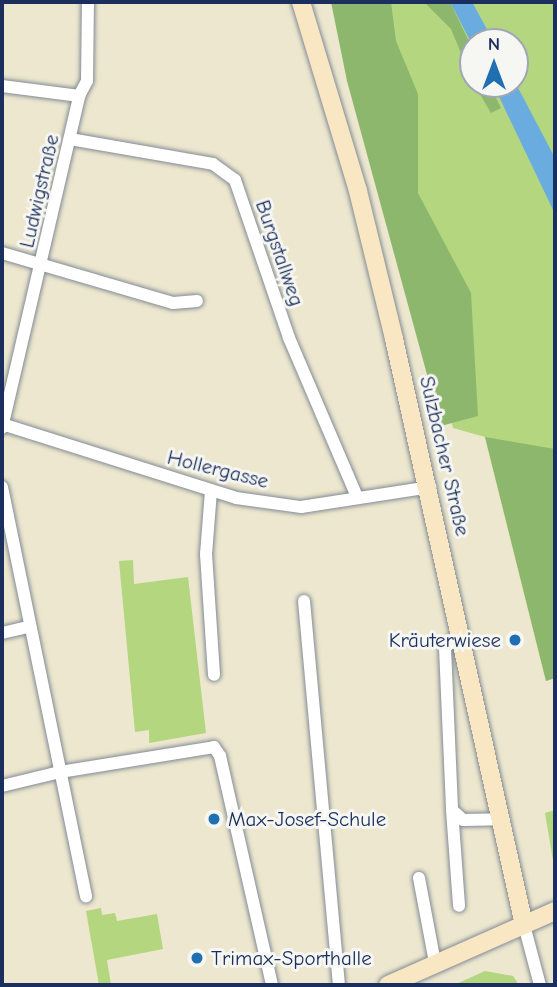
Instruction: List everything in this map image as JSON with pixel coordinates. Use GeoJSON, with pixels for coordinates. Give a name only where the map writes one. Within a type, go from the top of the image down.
{"type":"FeatureCollection","features":[{"type":"Feature","properties":{"kind":"main road","name":"Sulzbacher Straße"},"geometry":{"type":"LineString","coordinates":[[301,2],[358,191],[430,487],[524,925]]}},
{"type":"Feature","properties":{"kind":"main road"},"geometry":{"type":"LineString","coordinates":[[388,985],[555,911]]}},
{"type":"Feature","properties":{"kind":"street","name":"Ludwigstraße"},"geometry":{"type":"LineString","coordinates":[[2,425],[79,96],[87,82],[88,2]]}},
{"type":"Feature","properties":{"kind":"street"},"geometry":{"type":"LineString","coordinates":[[2,86],[79,96]]}},
{"type":"Feature","properties":{"kind":"street","name":"Burgstallweg"},"geometry":{"type":"LineString","coordinates":[[70,139],[213,164],[235,180],[289,338],[357,497]]}},
{"type":"Feature","properties":{"kind":"street"},"geometry":{"type":"LineString","coordinates":[[2,253],[173,303],[197,300]]}},
{"type":"Feature","properties":{"kind":"street","name":"Hollergasse"},"geometry":{"type":"LineString","coordinates":[[2,425],[211,491],[300,507],[430,487]]}},
{"type":"Feature","properties":{"kind":"street"},"geometry":{"type":"LineString","coordinates":[[2,487],[86,896]]}},
{"type":"Feature","properties":{"kind":"street"},"geometry":{"type":"LineString","coordinates":[[211,491],[206,554],[214,675]]}},
{"type":"Feature","properties":{"kind":"street"},"geometry":{"type":"LineString","coordinates":[[304,601],[338,985]]}},
{"type":"Feature","properties":{"kind":"street"},"geometry":{"type":"LineString","coordinates":[[2,633],[29,627]]}},
{"type":"Feature","properties":{"kind":"street"},"geometry":{"type":"LineString","coordinates":[[459,906],[445,648],[462,632]]}},
{"type":"Feature","properties":{"kind":"street"},"geometry":{"type":"LineString","coordinates":[[2,786],[60,772],[214,747],[220,756],[272,985]]}},
{"type":"Feature","properties":{"kind":"street"},"geometry":{"type":"LineString","coordinates":[[452,810],[463,820],[502,819]]}},
{"type":"Feature","properties":{"kind":"street"},"geometry":{"type":"LineString","coordinates":[[419,878],[435,963]]}},
{"type":"Feature","properties":{"kind":"street"},"geometry":{"type":"LineString","coordinates":[[524,925],[540,985]]}},
{"type":"Feature","properties":{"kind":"green space"},"geometry":{"type":"Polygon","coordinates":[[[331,2],[391,2],[396,41],[418,94],[418,193],[471,293],[478,416],[441,426],[347,81],[331,2]]]}},
{"type":"Feature","properties":{"kind":"green space"},"geometry":{"type":"Polygon","coordinates":[[[342,2],[555,2],[555,678],[546,681],[485,437],[453,428],[342,2]]]}},
{"type":"Feature","properties":{"kind":"green space"},"geometry":{"type":"Polygon","coordinates":[[[424,2],[450,2],[462,28],[459,28],[459,48],[451,29],[424,2]]]}},
{"type":"Feature","properties":{"kind":"green space"},"geometry":{"type":"Polygon","coordinates":[[[482,98],[496,98],[501,108],[491,113],[482,98]]]}},
{"type":"Feature","properties":{"kind":"green space"},"geometry":{"type":"Polygon","coordinates":[[[485,437],[555,449],[555,678],[546,681],[485,437]]]}},
{"type":"Feature","properties":{"kind":"green space"},"geometry":{"type":"Polygon","coordinates":[[[133,560],[134,584],[188,577],[206,733],[149,743],[149,730],[135,732],[119,561],[133,560]]]}},
{"type":"Feature","properties":{"kind":"green space"},"geometry":{"type":"Polygon","coordinates":[[[555,810],[555,872],[545,813],[555,810]]]}},
{"type":"Feature","properties":{"kind":"green space"},"geometry":{"type":"Polygon","coordinates":[[[101,908],[102,915],[115,913],[117,921],[157,914],[163,949],[107,960],[111,985],[99,985],[86,911],[101,908]]]}},
{"type":"Feature","properties":{"kind":"green space"},"geometry":{"type":"Polygon","coordinates":[[[485,971],[513,976],[519,985],[454,985],[485,971]]]}},
{"type":"Feature","properties":{"kind":"water"},"geometry":{"type":"Polygon","coordinates":[[[450,2],[472,2],[486,28],[464,28],[450,2]]]}},
{"type":"Feature","properties":{"kind":"water"},"geometry":{"type":"Polygon","coordinates":[[[500,98],[523,98],[555,158],[555,214],[500,98]]]}},
{"type":"Feature","properties":{"kind":"place","name":"Kräuterwiese"},"geometry":{"type":"Point","coordinates":[515,640]}},
{"type":"Feature","properties":{"kind":"place","name":"Max-Josef-Schule"},"geometry":{"type":"Point","coordinates":[214,819]}},
{"type":"Feature","properties":{"kind":"place","name":"Trimax-Sporthalle"},"geometry":{"type":"Point","coordinates":[197,958]}}]}
